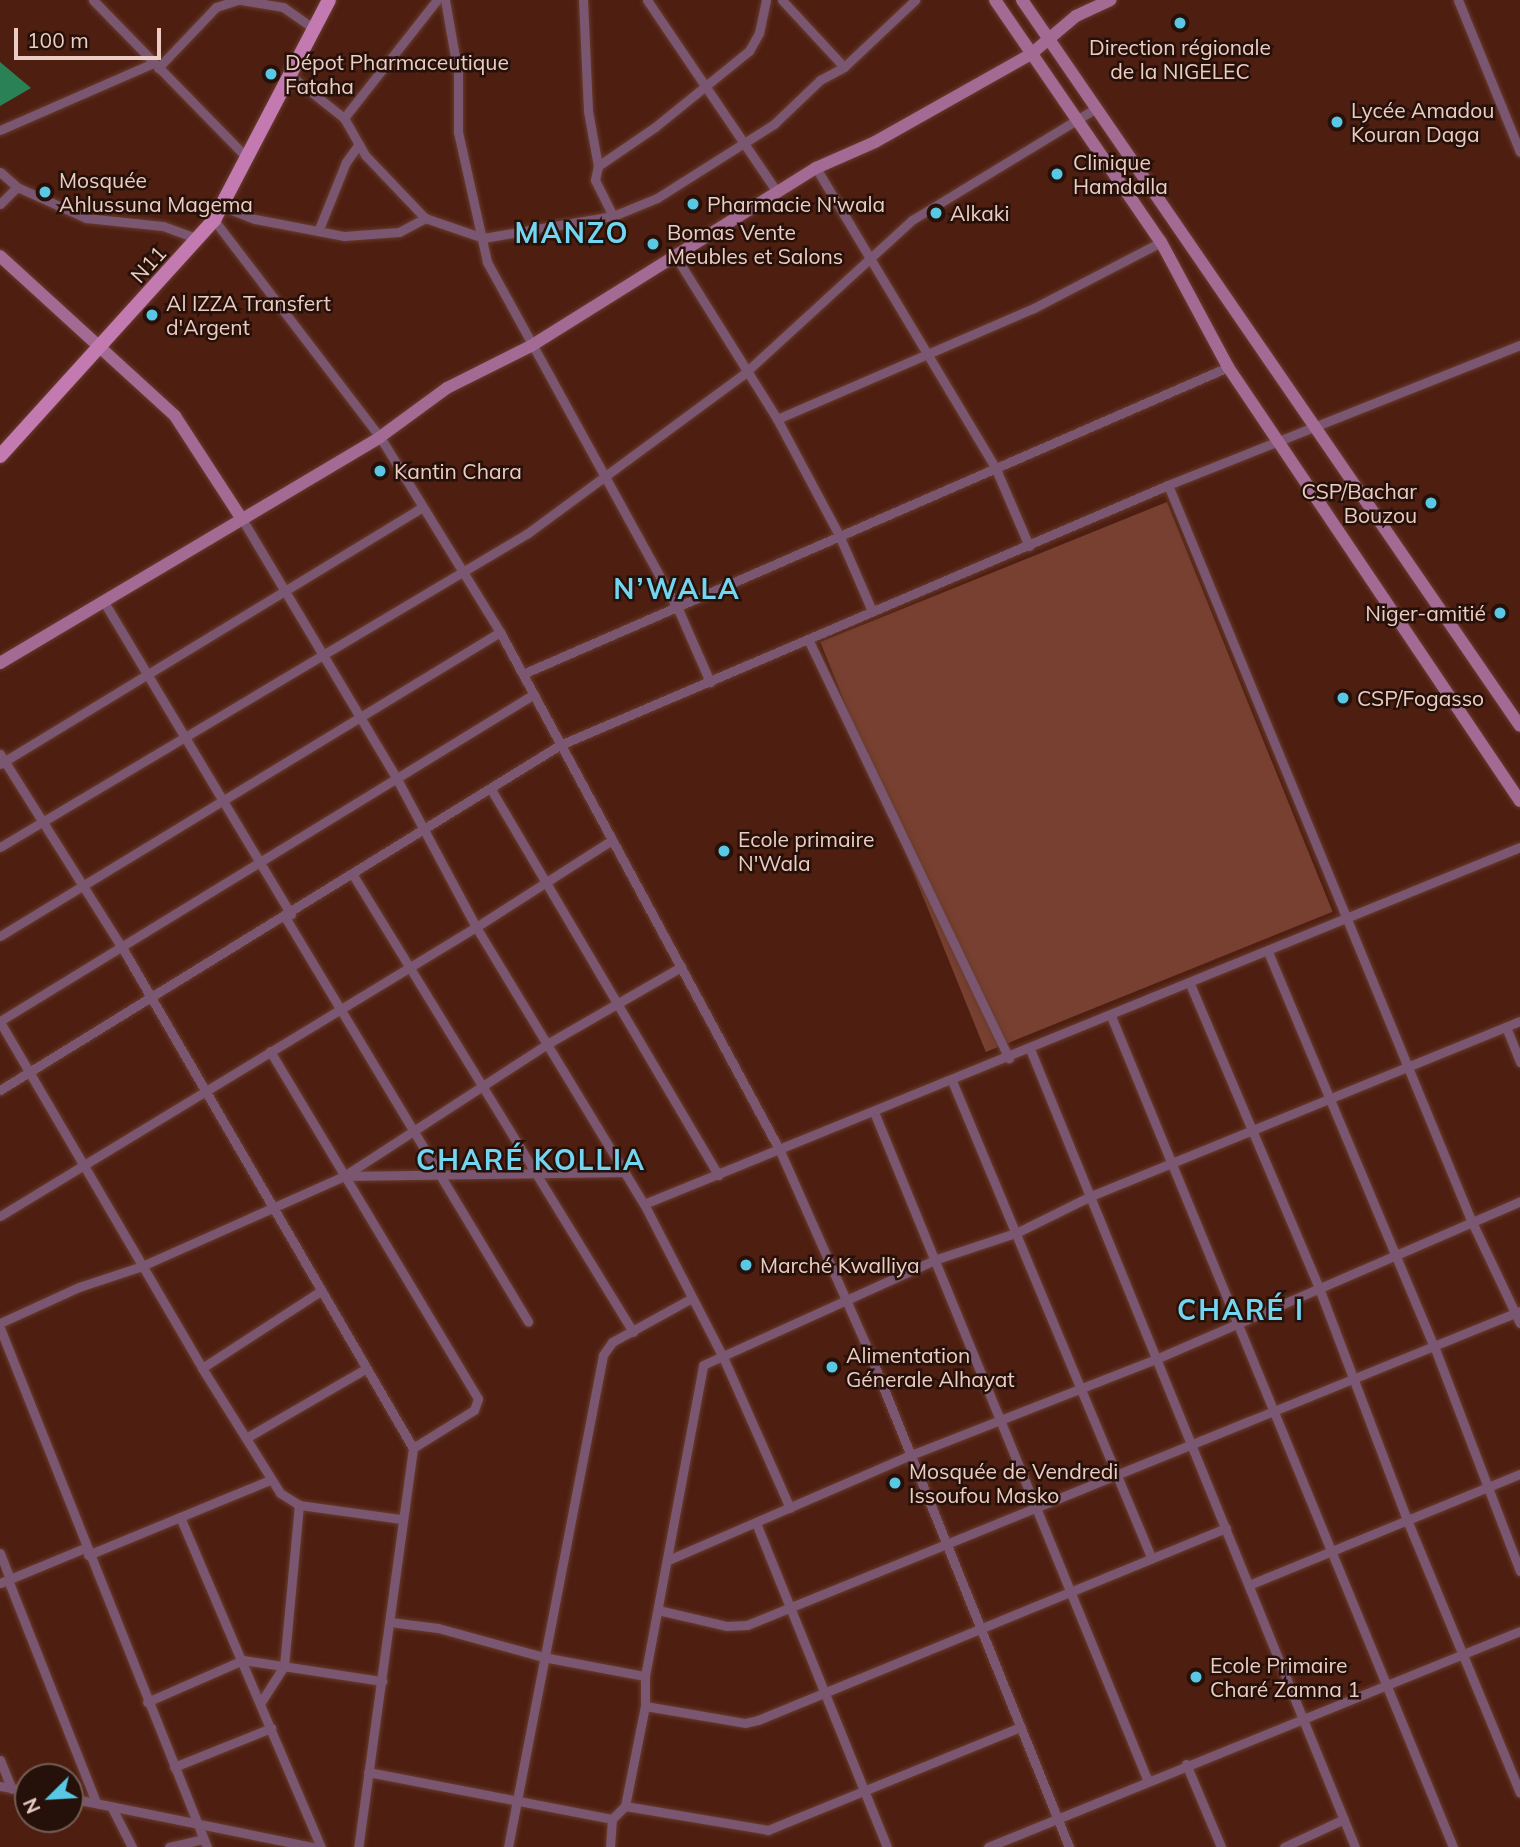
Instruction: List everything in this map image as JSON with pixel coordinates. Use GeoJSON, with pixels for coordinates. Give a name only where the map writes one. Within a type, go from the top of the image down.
{"type":"FeatureCollection","features":[{"type":"Feature","properties":{"kind":"main road","name":"N11"},"geometry":{"type":"LineString","coordinates":[[0,456],[214,220],[329,0]]}},
{"type":"Feature","properties":{"kind":"street"},"geometry":{"type":"LineString","coordinates":[[93,0],[248,159]]}},
{"type":"Feature","properties":{"kind":"street"},"geometry":{"type":"LineString","coordinates":[[0,130],[156,65],[216,7],[239,0],[283,8],[315,29]]}},
{"type":"Feature","properties":{"kind":"street"},"geometry":{"type":"LineString","coordinates":[[344,118],[437,0]]}},
{"type":"Feature","properties":{"kind":"street"},"geometry":{"type":"LineString","coordinates":[[445,0],[458,74],[458,132],[487,262],[604,480],[678,609],[710,682]]}},
{"type":"Feature","properties":{"kind":"street"},"geometry":{"type":"LineString","coordinates":[[583,0],[589,111],[598,166],[595,180],[613,216]]}},
{"type":"Feature","properties":{"kind":"street"},"geometry":{"type":"LineString","coordinates":[[647,0],[743,147],[777,192]]}},
{"type":"Feature","properties":{"kind":"street"},"geometry":{"type":"LineString","coordinates":[[598,166],[703,87],[722,76],[754,43],[766,0]]}},
{"type":"Feature","properties":{"kind":"street"},"geometry":{"type":"LineString","coordinates":[[782,0],[844,67]]}},
{"type":"Feature","properties":{"kind":"street"},"geometry":{"type":"LineString","coordinates":[[291,76],[344,118],[359,144],[386,179],[425,218],[483,238],[613,216],[657,198],[743,147],[820,80],[844,67],[915,0]]}},
{"type":"Feature","properties":{"kind":"street"},"geometry":{"type":"LineString","coordinates":[[995,0],[1161,242],[1228,367],[1520,801]]}},
{"type":"Feature","properties":{"kind":"street"},"geometry":{"type":"LineString","coordinates":[[1022,0],[1520,726]]}},
{"type":"Feature","properties":{"kind":"street"},"geometry":{"type":"LineString","coordinates":[[0,663],[380,437],[447,388],[531,346],[674,254],[816,168],[875,142],[1031,54],[1076,16],[1109,0]]}},
{"type":"Feature","properties":{"kind":"street"},"geometry":{"type":"LineString","coordinates":[[1458,0],[1520,152]]}},
{"type":"Feature","properties":{"kind":"street"},"geometry":{"type":"LineString","coordinates":[[0,847],[528,533],[604,480],[746,372],[872,256],[935,203],[1096,108]]}},
{"type":"Feature","properties":{"kind":"street"},"geometry":{"type":"LineString","coordinates":[[318,229],[337,179],[359,144]]}},
{"type":"Feature","properties":{"kind":"street"},"geometry":{"type":"LineString","coordinates":[[816,168],[872,256],[995,467],[1029,546]]}},
{"type":"Feature","properties":{"kind":"street"},"geometry":{"type":"LineString","coordinates":[[0,172],[17,187],[86,218],[154,225],[198,239]]}},
{"type":"Feature","properties":{"kind":"street"},"geometry":{"type":"LineString","coordinates":[[0,204],[17,187]]}},
{"type":"Feature","properties":{"kind":"street"},"geometry":{"type":"LineString","coordinates":[[222,206],[255,219],[305,231],[318,229],[344,236],[399,232],[425,218]]}},
{"type":"Feature","properties":{"kind":"street"},"geometry":{"type":"LineString","coordinates":[[214,220],[380,437],[525,673],[560,746],[780,1151],[947,1541],[1069,1847]]}},
{"type":"Feature","properties":{"kind":"street"},"geometry":{"type":"LineString","coordinates":[[777,419],[929,356],[1034,308],[1161,242]]}},
{"type":"Feature","properties":{"kind":"street"},"geometry":{"type":"LineString","coordinates":[[674,254],[777,419],[839,535],[872,611]]}},
{"type":"Feature","properties":{"kind":"street"},"geometry":{"type":"LineString","coordinates":[[0,256],[175,416],[242,519],[398,780],[476,927],[644,1204],[723,1357],[790,1508]]}},
{"type":"Feature","properties":{"kind":"street"},"geometry":{"type":"LineString","coordinates":[[0,1090],[492,791],[560,746],[1168,485],[1314,425],[1362,411],[1520,345]]}},
{"type":"Feature","properties":{"kind":"street"},"geometry":{"type":"LineString","coordinates":[[525,673],[614,631],[678,609],[839,535],[1228,367]]}},
{"type":"Feature","properties":{"kind":"street"},"geometry":{"type":"LineString","coordinates":[[1168,485],[1471,1220],[1518,1312],[1520,1323]]}},
{"type":"Feature","properties":{"kind":"street"},"geometry":{"type":"LineString","coordinates":[[358,1847],[390,1622],[401,1519],[413,1448],[319,1292],[123,949],[1,760],[287,592],[422,507]]}},
{"type":"Feature","properties":{"kind":"street"},"geometry":{"type":"LineString","coordinates":[[104,602],[221,803],[259,862],[341,1010],[528,1322]]}},
{"type":"Feature","properties":{"kind":"street"},"geometry":{"type":"LineString","coordinates":[[0,936],[500,632]]}},
{"type":"Feature","properties":{"kind":"street"},"geometry":{"type":"LineString","coordinates":[[808,639],[1009,1058]]}},
{"type":"Feature","properties":{"kind":"street"},"geometry":{"type":"LineString","coordinates":[[401,1519],[299,1505],[270,1480],[82,1166],[0,1022],[123,949],[259,862],[398,780],[534,694]]}},
{"type":"Feature","properties":{"kind":"street"},"geometry":{"type":"LineString","coordinates":[[492,791],[718,1175]]}},
{"type":"Feature","properties":{"kind":"street"},"geometry":{"type":"LineString","coordinates":[[0,1216],[476,927],[612,839]]}},
{"type":"Feature","properties":{"kind":"street"},"geometry":{"type":"LineString","coordinates":[[644,1204],[1009,1058],[1520,847]]}},
{"type":"Feature","properties":{"kind":"street"},"geometry":{"type":"LineString","coordinates":[[353,875],[481,1089],[633,1332]]}},
{"type":"Feature","properties":{"kind":"street"},"geometry":{"type":"LineString","coordinates":[[1268,952],[1392,1255],[1434,1346],[1486,1488],[1520,1571]]}},
{"type":"Feature","properties":{"kind":"street"},"geometry":{"type":"LineString","coordinates":[[169,1847],[205,1843],[86,1551],[0,1326],[79,1287],[142,1266],[273,1210],[344,1176],[547,1044],[681,967]]}},
{"type":"Feature","properties":{"kind":"street"},"geometry":{"type":"LineString","coordinates":[[1190,984],[1319,1289],[1407,1520],[1520,1793]]}},
{"type":"Feature","properties":{"kind":"street"},"geometry":{"type":"LineString","coordinates":[[1111,1016],[1240,1323],[1452,1847]]}},
{"type":"Feature","properties":{"kind":"street"},"geometry":{"type":"LineString","coordinates":[[610,1847],[612,1819],[625,1806],[645,1706],[645,1676],[668,1560],[700,1370],[934,1260],[1018,1232],[1091,1196],[1520,1021]]}},
{"type":"Feature","properties":{"kind":"street"},"geometry":{"type":"LineString","coordinates":[[1506,1027],[1520,1062]]}},
{"type":"Feature","properties":{"kind":"street"},"geometry":{"type":"LineString","coordinates":[[1030,1049],[1193,1443],[1355,1847]]}},
{"type":"Feature","properties":{"kind":"street"},"geometry":{"type":"LineString","coordinates":[[270,1051],[478,1399],[474,1410],[413,1448]]}},
{"type":"Feature","properties":{"kind":"street"},"geometry":{"type":"LineString","coordinates":[[952,1081],[1018,1232],[1151,1557]]}},
{"type":"Feature","properties":{"kind":"street"},"geometry":{"type":"LineString","coordinates":[[874,1112],[1038,1505],[1068,1590],[1147,1779]]}},
{"type":"Feature","properties":{"kind":"street"},"geometry":{"type":"LineString","coordinates":[[344,1176],[536,1177],[624,1172]]}},
{"type":"Feature","properties":{"kind":"street"},"geometry":{"type":"LineString","coordinates":[[668,1560],[911,1455],[1158,1358],[1520,1201]]}},
{"type":"Feature","properties":{"kind":"street"},"geometry":{"type":"LineString","coordinates":[[202,1368],[319,1292]]}},
{"type":"Feature","properties":{"kind":"street"},"geometry":{"type":"LineString","coordinates":[[508,1847],[603,1355],[612,1342],[692,1298]]}},
{"type":"Feature","properties":{"kind":"street"},"geometry":{"type":"LineString","coordinates":[[657,1610],[737,1628],[1518,1312]]}},
{"type":"Feature","properties":{"kind":"street"},"geometry":{"type":"LineString","coordinates":[[246,1438],[365,1369]]}},
{"type":"Feature","properties":{"kind":"street"},"geometry":{"type":"LineString","coordinates":[[1249,1585],[1520,1474]]}},
{"type":"Feature","properties":{"kind":"street"},"geometry":{"type":"LineString","coordinates":[[6,1581],[180,1517],[270,1480]]}},
{"type":"Feature","properties":{"kind":"street"},"geometry":{"type":"LineString","coordinates":[[261,1702],[284,1666],[299,1505]]}},
{"type":"Feature","properties":{"kind":"street"},"geometry":{"type":"LineString","coordinates":[[180,1517],[321,1847]]}},
{"type":"Feature","properties":{"kind":"street"},"geometry":{"type":"LineString","coordinates":[[756,1523],[887,1847]]}},
{"type":"Feature","properties":{"kind":"street"},"geometry":{"type":"LineString","coordinates":[[645,1706],[746,1723],[825,1694],[979,1626],[1226,1528]]}},
{"type":"Feature","properties":{"kind":"street"},"geometry":{"type":"LineString","coordinates":[[0,1553],[6,1581],[96,1802]]}},
{"type":"Feature","properties":{"kind":"street"},"geometry":{"type":"LineString","coordinates":[[390,1622],[438,1628],[544,1657],[645,1676]]}},
{"type":"Feature","properties":{"kind":"street"},"geometry":{"type":"LineString","coordinates":[[988,1847],[1147,1779],[1520,1631]]}},
{"type":"Feature","properties":{"kind":"street"},"geometry":{"type":"LineString","coordinates":[[147,1702],[243,1660],[382,1681]]}},
{"type":"Feature","properties":{"kind":"street"},"geometry":{"type":"LineString","coordinates":[[625,1806],[758,1832],[1021,1727]]}},
{"type":"Feature","properties":{"kind":"street"},"geometry":{"type":"LineString","coordinates":[[174,1768],[271,1728]]}},
{"type":"Feature","properties":{"kind":"street"},"geometry":{"type":"LineString","coordinates":[[0,1760],[12,1788]]}},
{"type":"Feature","properties":{"kind":"street"},"geometry":{"type":"LineString","coordinates":[[1186,1764],[1221,1847]]}},
{"type":"Feature","properties":{"kind":"street"},"geometry":{"type":"LineString","coordinates":[[368,1772],[612,1819]]}},
{"type":"Feature","properties":{"kind":"street"},"geometry":{"type":"LineString","coordinates":[[0,1786],[12,1788]]}},
{"type":"Feature","properties":{"kind":"street"},"geometry":{"type":"LineString","coordinates":[[84,1800],[111,1808],[169,1815],[198,1827],[312,1847]]}},
{"type":"Feature","properties":{"kind":"street"},"geometry":{"type":"LineString","coordinates":[[111,1808],[132,1847]]}},
{"type":"Feature","properties":{"kind":"street"},"geometry":{"type":"LineString","coordinates":[[1284,1847],[1344,1819]]}},
{"type":"Feature","properties":{"kind":"shaded area"},"geometry":{"type":"Polygon","coordinates":[[[0,62],[31,88],[0,106],[0,62]]]}},
{"type":"Feature","properties":{"kind":"shaded area"},"geometry":{"type":"Polygon","coordinates":[[[1167,502],[1333,912],[986,1052],[820,642],[1167,502]]]}},
{"type":"Feature","properties":{"kind":"place","name":"Direction régionale de la NIGELEC"},"geometry":{"type":"Point","coordinates":[1180,23]}},
{"type":"Feature","properties":{"kind":"place","name":"Dépot Pharmaceutique Fataha"},"geometry":{"type":"Point","coordinates":[271,74]}},
{"type":"Feature","properties":{"kind":"place","name":"Lycée Amadou Kouran Daga"},"geometry":{"type":"Point","coordinates":[1337,122]}},
{"type":"Feature","properties":{"kind":"place","name":"Clinique Hamdalla"},"geometry":{"type":"Point","coordinates":[1057,174]}},
{"type":"Feature","properties":{"kind":"place","name":"Mosquée Ahlussuna Magema"},"geometry":{"type":"Point","coordinates":[45,192]}},
{"type":"Feature","properties":{"kind":"place","name":"Pharmacie N'wala"},"geometry":{"type":"Point","coordinates":[693,204]}},
{"type":"Feature","properties":{"kind":"place","name":"Alkaki"},"geometry":{"type":"Point","coordinates":[936,213]}},
{"type":"Feature","properties":{"kind":"place","name":"Bomas Vente Meubles et Salons"},"geometry":{"type":"Point","coordinates":[653,244]}},
{"type":"Feature","properties":{"kind":"place","name":"Al IZZA Transfert d'Argent"},"geometry":{"type":"Point","coordinates":[152,315]}},
{"type":"Feature","properties":{"kind":"place","name":"Kantin Chara"},"geometry":{"type":"Point","coordinates":[380,471]}},
{"type":"Feature","properties":{"kind":"place","name":"CSP/Bachar Bouzou"},"geometry":{"type":"Point","coordinates":[1431,503]}},
{"type":"Feature","properties":{"kind":"place","name":"Niger-amitié"},"geometry":{"type":"Point","coordinates":[1500,613]}},
{"type":"Feature","properties":{"kind":"place","name":"CSP/Fogasso"},"geometry":{"type":"Point","coordinates":[1343,698]}},
{"type":"Feature","properties":{"kind":"place","name":"Ecole primaire N'Wala"},"geometry":{"type":"Point","coordinates":[724,851]}},
{"type":"Feature","properties":{"kind":"place","name":"Marché Kwalliya"},"geometry":{"type":"Point","coordinates":[746,1265]}},
{"type":"Feature","properties":{"kind":"place","name":"Alimentation Génerale Alhayat"},"geometry":{"type":"Point","coordinates":[832,1367]}},
{"type":"Feature","properties":{"kind":"place","name":"Mosquée de Vendredi Issoufou Masko"},"geometry":{"type":"Point","coordinates":[895,1483]}},
{"type":"Feature","properties":{"kind":"place","name":"Ecole Primaire Charé Zamna 1"},"geometry":{"type":"Point","coordinates":[1196,1677]}},
{"type":"Feature","properties":{"kind":"district","name":"MANZO"},"geometry":{"type":"Point","coordinates":[572,233]}},
{"type":"Feature","properties":{"kind":"district","name":"N’WALA"},"geometry":{"type":"Point","coordinates":[677,589]}},
{"type":"Feature","properties":{"kind":"district","name":"CHARÉ KOLLIA"},"geometry":{"type":"Point","coordinates":[531,1160]}},
{"type":"Feature","properties":{"kind":"district","name":"CHARÉ I"},"geometry":{"type":"Point","coordinates":[1241,1310]}}]}
